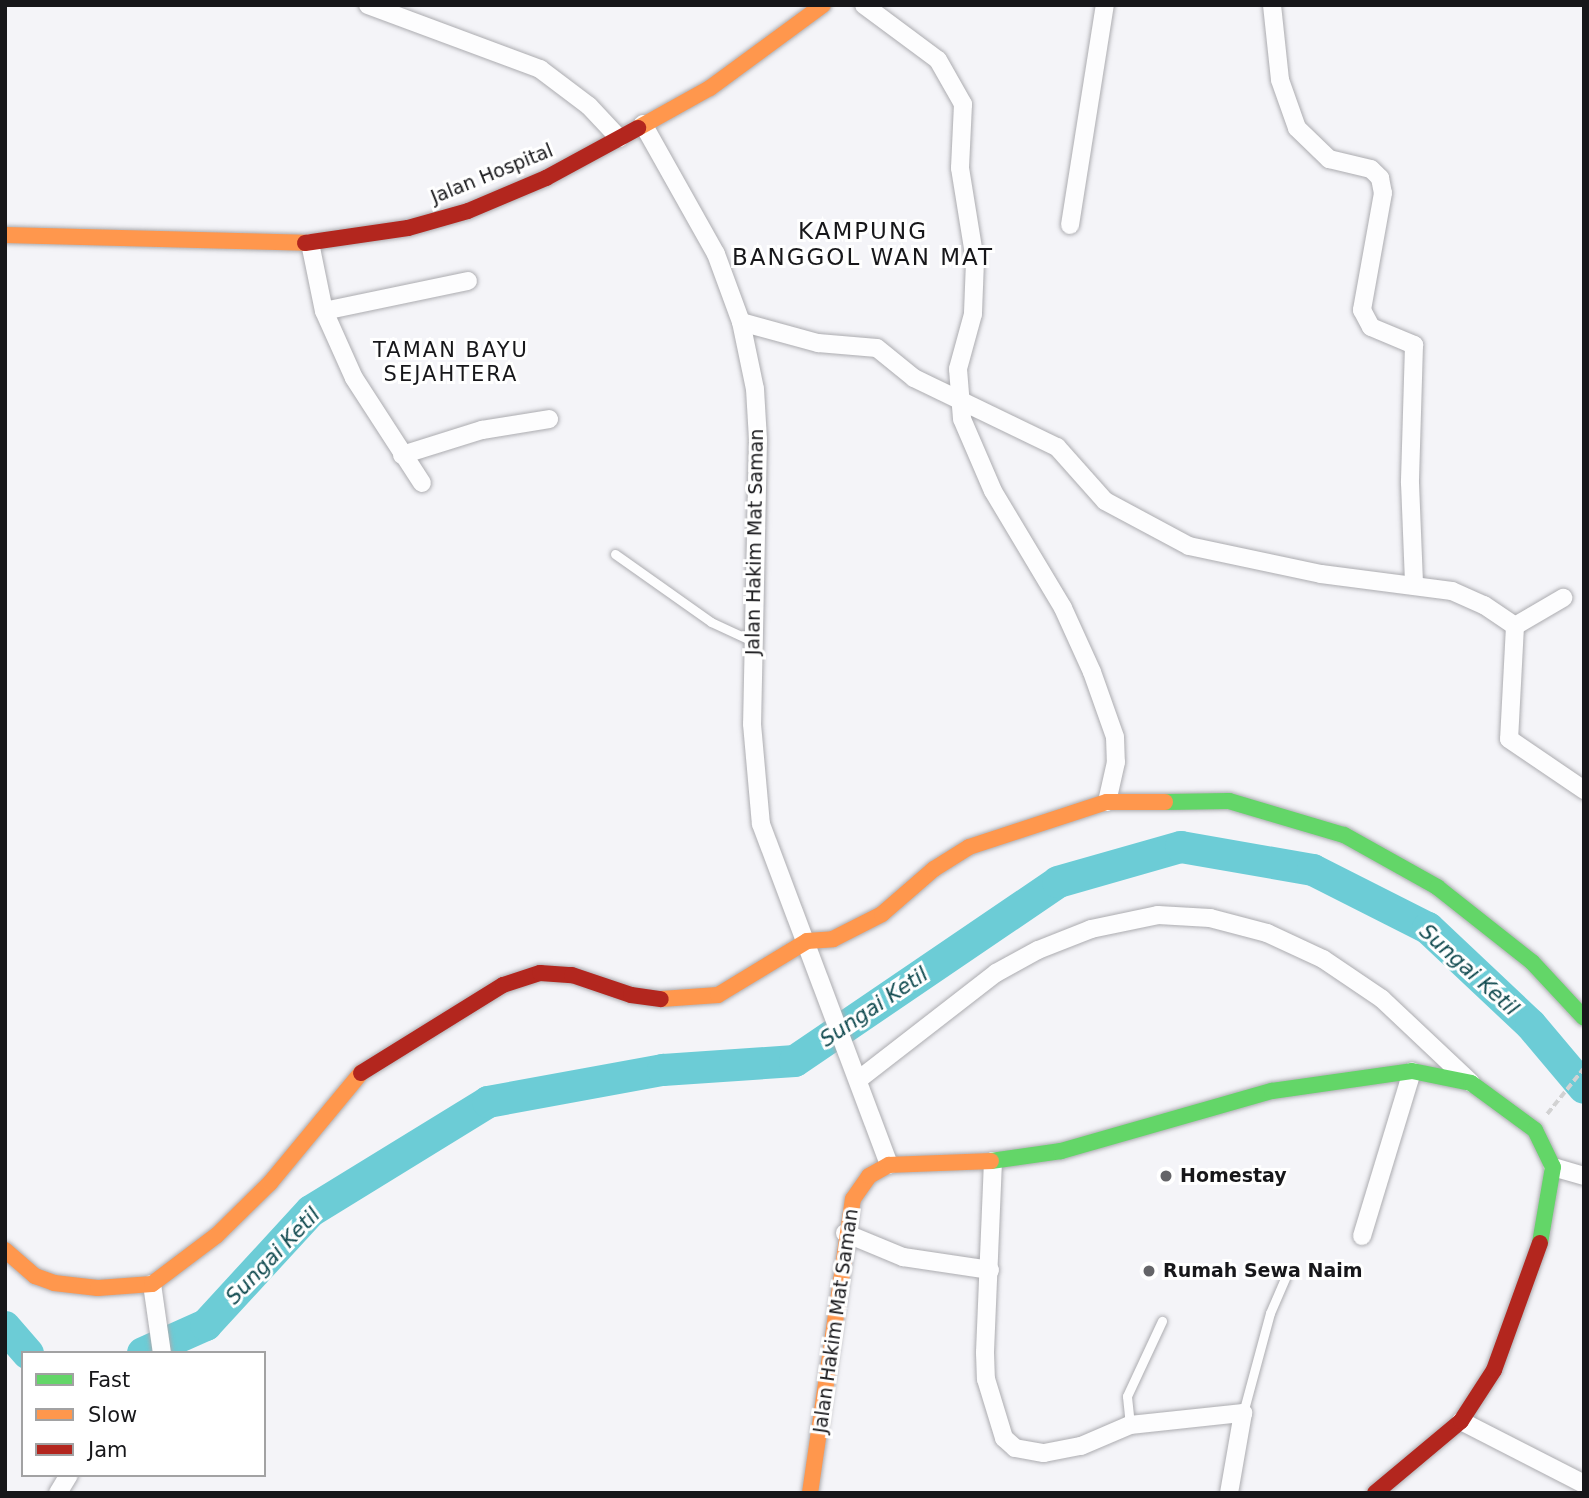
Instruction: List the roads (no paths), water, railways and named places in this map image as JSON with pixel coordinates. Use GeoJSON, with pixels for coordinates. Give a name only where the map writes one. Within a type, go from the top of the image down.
{"type":"FeatureCollection","features":[{"type":"Feature","properties":{"kind":"street"},"geometry":{"type":"LineString","coordinates":[[368,5],[540,69],[589,106],[619,138]]}},
{"type":"Feature","properties":{"kind":"street","name":"Jalan Hospital"},"geometry":{"type":"LineString","coordinates":[[5,235],[310,243],[408,228],[468,211],[546,178],[710,88],[823,5]]}},
{"type":"Feature","properties":{"kind":"street"},"geometry":{"type":"LineString","coordinates":[[864,5],[938,60],[963,104],[960,168],[972,241],[975,291],[969,337],[958,369],[958,398],[962,419],[993,492],[1063,608],[1092,671],[1115,737],[1116,762],[1107,802]]}},
{"type":"Feature","properties":{"kind":"street"},"geometry":{"type":"LineString","coordinates":[[1070,225],[1105,5]]}},
{"type":"Feature","properties":{"kind":"street"},"geometry":{"type":"LineString","coordinates":[[1272,5],[1280,80],[1297,128],[1329,159],[1371,169],[1380,178],[1383,193],[1362,310],[1371,327],[1414,345],[1410,483],[1414,583]]}},
{"type":"Feature","properties":{"kind":"street","name":"Jalan Hakim Mat Saman"},"geometry":{"type":"LineString","coordinates":[[643,124],[716,254],[741,322],[755,389],[758,453],[752,746],[761,824],[889,1165],[869,1176],[853,1199],[845,1233],[810,1493]]}},
{"type":"Feature","properties":{"kind":"street"},"geometry":{"type":"LineString","coordinates":[[310,243],[324,311],[354,378],[422,484]]}},
{"type":"Feature","properties":{"kind":"street"},"geometry":{"type":"LineString","coordinates":[[324,311],[468,281]]}},
{"type":"Feature","properties":{"kind":"street"},"geometry":{"type":"LineString","coordinates":[[741,322],[818,343],[877,348],[914,378],[958,398],[980,414],[1057,447],[1105,501],[1189,546],[1321,573],[1414,583],[1463,596],[1515,626]]}},
{"type":"Feature","properties":{"kind":"street"},"geometry":{"type":"LineString","coordinates":[[402,455],[482,430],[549,419]]}},
{"type":"Feature","properties":{"kind":"street"},"geometry":{"type":"LineString","coordinates":[[1515,626],[1563,598]]}},
{"type":"Feature","properties":{"kind":"street"},"geometry":{"type":"LineString","coordinates":[[1515,626],[1509,738],[1540,756],[1569,785],[1584,790]]}},
{"type":"Feature","properties":{"kind":"street"},"geometry":{"type":"LineString","coordinates":[[5,1250],[35,1276],[54,1283],[98,1288],[152,1284],[218,1235],[261,1191],[360,1074],[503,985],[540,973],[572,975],[631,995],[673,1001],[718,995],[807,941],[833,939],[882,914],[933,869],[969,848],[1107,802],[1229,801],[1344,835],[1437,887],[1532,962],[1584,1018]]}},
{"type":"Feature","properties":{"kind":"street"},"geometry":{"type":"LineString","coordinates":[[858,1080],[996,973],[1038,950],[1091,929],[1158,915],[1233,924],[1267,933],[1323,960],[1382,999],[1471,1083],[1535,1129],[1553,1167],[1548,1216],[1511,1331],[1494,1370],[1461,1421],[1376,1493]]}},
{"type":"Feature","properties":{"kind":"street"},"geometry":{"type":"LineString","coordinates":[[889,1165],[993,1161],[1061,1151],[1272,1091],[1412,1071],[1471,1083]]}},
{"type":"Feature","properties":{"kind":"street"},"geometry":{"type":"LineString","coordinates":[[1362,1236],[1412,1071]]}},
{"type":"Feature","properties":{"kind":"street"},"geometry":{"type":"LineString","coordinates":[[993,1161],[986,1378],[1004,1438],[1015,1448],[1044,1453],[1081,1446],[1130,1425],[1243,1413],[1229,1493]]}},
{"type":"Feature","properties":{"kind":"street"},"geometry":{"type":"LineString","coordinates":[[1553,1167],[1584,1175]]}},
{"type":"Feature","properties":{"kind":"street"},"geometry":{"type":"LineString","coordinates":[[845,1233],[903,1257],[990,1270]]}},
{"type":"Feature","properties":{"kind":"street"},"geometry":{"type":"LineString","coordinates":[[152,1284],[162,1351]]}},
{"type":"Feature","properties":{"kind":"street"},"geometry":{"type":"LineString","coordinates":[[1461,1421],[1584,1484]]}},
{"type":"Feature","properties":{"kind":"street"},"geometry":{"type":"LineString","coordinates":[[58,1493],[68,1477]]}},
{"type":"Feature","properties":{"kind":"lane"},"geometry":{"type":"LineString","coordinates":[[615,554],[711,622],[754,642]]}},
{"type":"Feature","properties":{"kind":"lane"},"geometry":{"type":"LineString","coordinates":[[1243,1413],[1273,1304],[1286,1276]]}},
{"type":"Feature","properties":{"kind":"lane"},"geometry":{"type":"LineString","coordinates":[[1130,1425],[1127,1396],[1162,1321]]}},
{"type":"Feature","properties":{"kind":"waterway","name":"Sungai Ketil"},"geometry":{"type":"LineString","coordinates":[[148,1351],[206,1325],[311,1211],[488,1102],[663,1070],[795,1061],[1058,882],[1181,847],[1313,870],[1428,928],[1531,1025],[1584,1088]]}},
{"type":"Feature","properties":{"kind":"waterway","name":"Sungai Ketil"},"geometry":{"type":"LineString","coordinates":[[5,1327],[26,1351]]}},
{"type":"Feature","properties":{"kind":"place","name":"Homestay"},"geometry":{"type":"Point","coordinates":[1166,1176]}},
{"type":"Feature","properties":{"kind":"place","name":"Rumah Sewa Naim"},"geometry":{"type":"Point","coordinates":[1149,1271]}},
{"type":"Feature","properties":{"kind":"district","name":"KAMPUNG BANGGOL WAN MAT"},"geometry":{"type":"Point","coordinates":[863,244]}},
{"type":"Feature","properties":{"kind":"district","name":"TAMAN BAYU SEJAHTERA"},"geometry":{"type":"Point","coordinates":[451,362]}}]}
